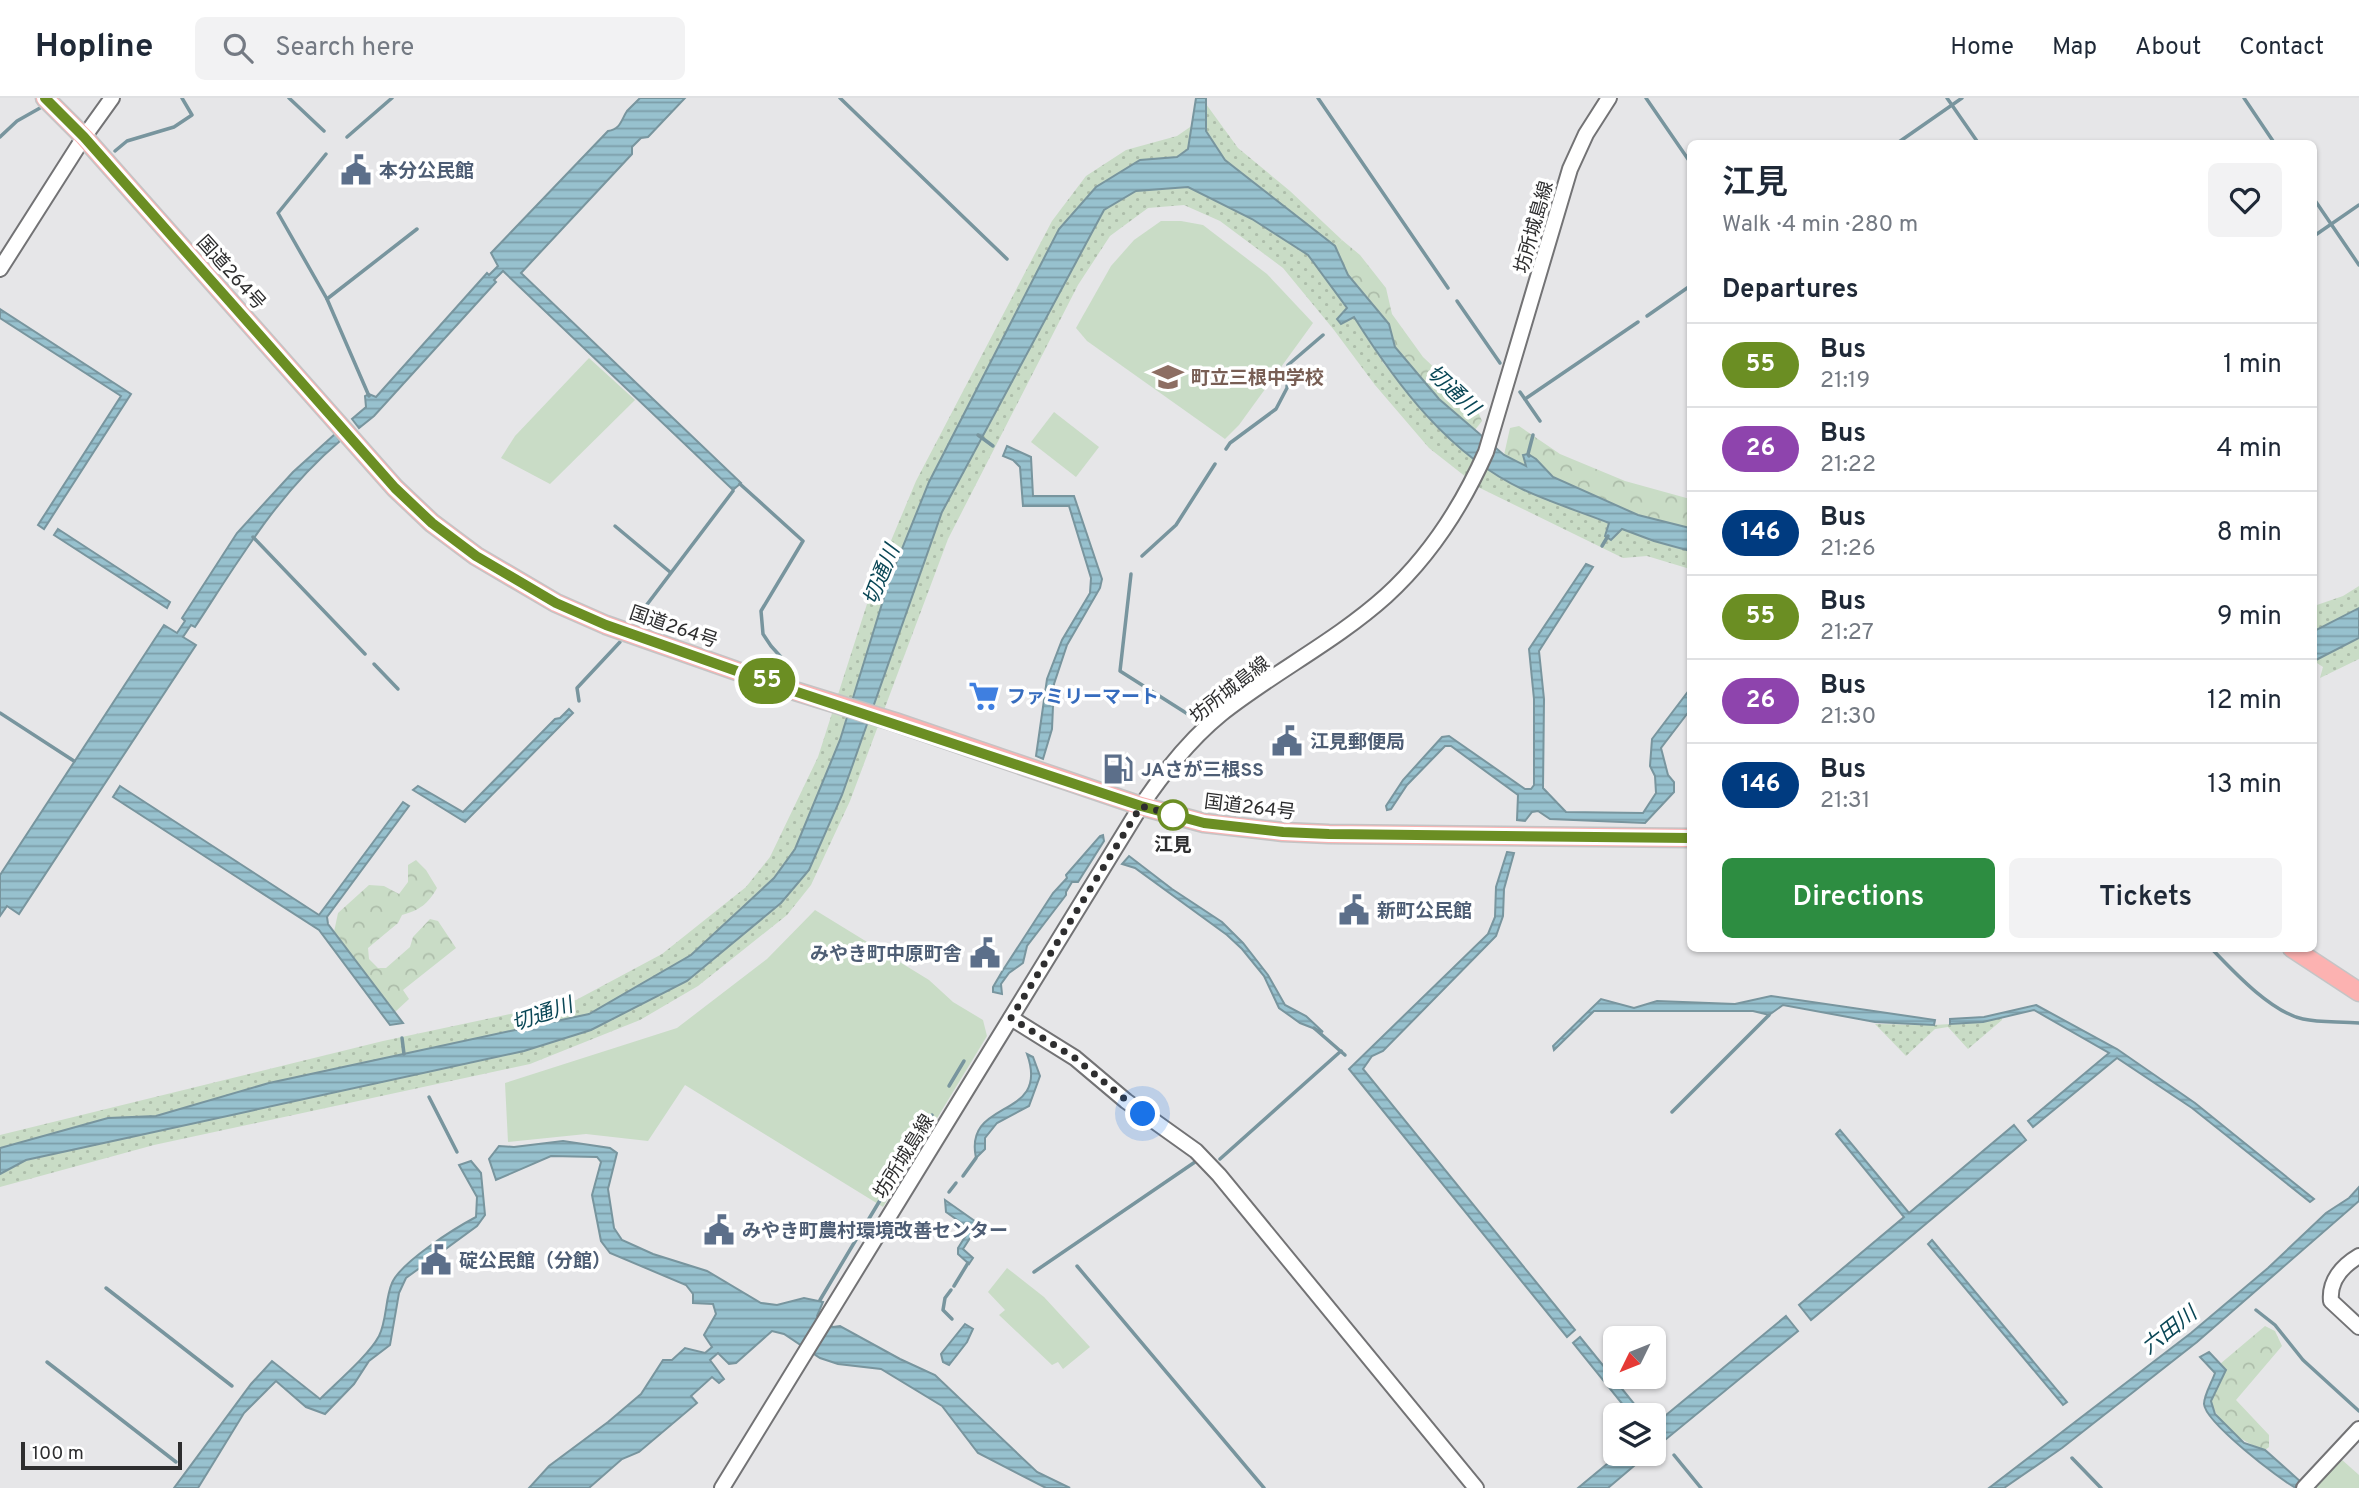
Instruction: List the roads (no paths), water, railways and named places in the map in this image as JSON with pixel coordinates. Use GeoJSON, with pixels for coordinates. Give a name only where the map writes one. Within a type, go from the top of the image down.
{"type":"FeatureCollection","features":[{"type":"Feature","properties":{"kind":"highway","name":"国道264号"},"geometry":{"type":"LineString","coordinates":[[45,98],[84,137],[369,460],[432,523],[476,556],[516,580],[606,625],[1141,806],[1204,823],[1283,832],[1687,838]]}},
{"type":"Feature","properties":{"kind":"highway"},"geometry":{"type":"LineString","coordinates":[[2298,952],[2359,992]]}},
{"type":"Feature","properties":{"kind":"main road"},"geometry":{"type":"LineString","coordinates":[[0,269],[112,98]]}},
{"type":"Feature","properties":{"kind":"main road","name":"坊所城島線"},"geometry":{"type":"LineString","coordinates":[[722,1488],[1141,806],[1170,764],[1221,714],[1385,597],[1430,548],[1469,490],[1502,405],[1570,169],[1586,134],[1609,98]]}},
{"type":"Feature","properties":{"kind":"main road"},"geometry":{"type":"LineString","coordinates":[[1011,1018],[1075,1058],[1126,1101],[1196,1151],[1219,1175],[1476,1488]]}},
{"type":"Feature","properties":{"kind":"main road"},"geometry":{"type":"LineString","coordinates":[[2359,1256],[2343,1267],[2333,1281],[2330,1292],[2331,1301],[2359,1327]]}},
{"type":"Feature","properties":{"kind":"main road"},"geometry":{"type":"LineString","coordinates":[[2304,1488],[2359,1429]]}},
{"type":"Feature","properties":{"kind":"water"},"geometry":{"type":"Polygon","coordinates":[[[640,98],[685,98],[648,137],[641,138],[632,147],[632,154],[521,273],[741,483],[733,490],[503,271],[374,416],[359,428],[352,419],[366,407],[365,396],[369,394],[376,397],[487,273],[489,275],[498,266],[491,253],[608,131],[618,126],[627,111],[640,98]]]}},
{"type":"Feature","properties":{"kind":"water"},"geometry":{"type":"Polygon","coordinates":[[[1196,98],[1206,98],[1206,131],[1225,160],[1335,246],[1348,275],[1389,324],[1395,347],[1439,399],[1504,455],[1526,466],[1523,455],[1528,454],[1553,477],[1638,515],[1687,527],[1687,550],[1622,529],[1611,540],[1605,536],[1609,523],[1535,495],[1497,475],[1472,458],[1427,416],[1388,368],[1354,317],[1341,324],[1337,319],[1347,308],[1308,255],[1252,219],[1188,187],[1136,191],[1104,210],[942,512],[842,795],[809,870],[781,903],[687,981],[591,1030],[524,1051],[26,1160],[0,1174],[0,1148],[108,1118],[156,1116],[269,1083],[589,1014],[691,955],[774,878],[795,849],[840,740],[889,581],[929,482],[1059,229],[1096,187],[1140,160],[1177,157],[1188,149],[1196,98]]]}},
{"type":"Feature","properties":{"kind":"water"},"geometry":{"type":"Polygon","coordinates":[[[0,309],[131,394],[44,529],[38,525],[121,396],[0,318],[0,309]]]}},
{"type":"Feature","properties":{"kind":"water"},"geometry":{"type":"Polygon","coordinates":[[[335,434],[340,441],[278,505],[195,627],[191,625],[183,637],[196,645],[19,914],[7,906],[0,916],[0,875],[164,625],[177,633],[185,621],[182,618],[237,533],[293,472],[335,434]]]}},
{"type":"Feature","properties":{"kind":"water"},"geometry":{"type":"Polygon","coordinates":[[[1007,446],[1031,457],[1033,496],[1074,496],[1102,579],[1100,588],[1067,645],[1054,684],[1052,729],[1043,759],[1036,756],[1047,679],[1062,640],[1090,593],[1091,578],[1069,506],[1023,506],[1020,467],[1003,456],[1007,446]]]}},
{"type":"Feature","properties":{"kind":"water"},"geometry":{"type":"Polygon","coordinates":[[[58,529],[170,602],[167,608],[54,535],[58,529]]]}},
{"type":"Feature","properties":{"kind":"water"},"geometry":{"type":"Polygon","coordinates":[[[1586,564],[1593,567],[1539,651],[1544,699],[1543,788],[1566,812],[1643,813],[1656,793],[1655,776],[1650,766],[1652,739],[1687,693],[1687,714],[1661,748],[1668,775],[1674,782],[1674,792],[1645,823],[1550,819],[1538,811],[1532,812],[1525,821],[1517,820],[1518,795],[1451,746],[1445,746],[1407,785],[1391,809],[1387,810],[1386,806],[1403,780],[1442,737],[1449,736],[1525,789],[1531,789],[1534,785],[1534,699],[1529,649],[1586,564]]]}},
{"type":"Feature","properties":{"kind":"water"},"geometry":{"type":"Polygon","coordinates":[[[2359,608],[2359,638],[2317,659],[2317,629],[2359,608]]]}},
{"type":"Feature","properties":{"kind":"water"},"geometry":{"type":"Polygon","coordinates":[[[569,709],[573,713],[465,822],[413,790],[418,786],[463,812],[555,719],[569,709]]]}},
{"type":"Feature","properties":{"kind":"water"},"geometry":{"type":"Polygon","coordinates":[[[120,786],[319,915],[403,802],[409,806],[327,917],[328,924],[403,1023],[390,1025],[319,930],[113,797],[120,786]]]}},
{"type":"Feature","properties":{"kind":"water"},"geometry":{"type":"Polygon","coordinates":[[[1103,835],[1104,841],[1078,882],[1072,882],[1066,895],[1027,946],[1023,963],[1009,973],[1001,984],[1002,994],[993,992],[1003,970],[1053,893],[1103,835]]]}},
{"type":"Feature","properties":{"kind":"water"},"geometry":{"type":"Polygon","coordinates":[[[1507,852],[1514,853],[1504,889],[1503,916],[1496,936],[1383,1051],[1372,1056],[1363,1069],[1575,1330],[1567,1337],[1349,1069],[1488,934],[1495,917],[1496,887],[1507,852]]]}},
{"type":"Feature","properties":{"kind":"water"},"geometry":{"type":"Polygon","coordinates":[[[1129,856],[1222,922],[1268,975],[1285,1005],[1306,1016],[1323,1032],[1300,1023],[1279,1008],[1264,976],[1242,949],[1227,935],[1135,868],[1122,864],[1129,856]]]}},
{"type":"Feature","properties":{"kind":"water"},"geometry":{"type":"Polygon","coordinates":[[[1771,996],[1935,1020],[1934,1025],[1875,1022],[1783,1005],[1769,1015],[1753,1011],[1594,1011],[1554,1050],[1553,1046],[1601,999],[1634,1008],[1657,1001],[1735,1004],[1771,996]]]}},
{"type":"Feature","properties":{"kind":"water"},"geometry":{"type":"Polygon","coordinates":[[[2036,1005],[2117,1049],[2195,1103],[2314,1199],[2310,1202],[2192,1108],[2117,1058],[2033,1127],[2028,1121],[2109,1053],[2034,1010],[1983,1022],[1950,1024],[1950,1019],[1984,1017],[2036,1005]]]}},
{"type":"Feature","properties":{"kind":"water"},"geometry":{"type":"Polygon","coordinates":[[[1027,1054],[1033,1057],[1040,1076],[1029,1106],[997,1123],[985,1138],[985,1149],[976,1158],[975,1139],[982,1125],[1018,1100],[1027,1090],[1031,1075],[1027,1054]]]}},
{"type":"Feature","properties":{"kind":"water"},"geometry":{"type":"Polygon","coordinates":[[[2014,1125],[2026,1140],[1811,1320],[1799,1305],[1904,1217],[1836,1134],[1840,1130],[1909,1213],[2014,1125]]]}},
{"type":"Feature","properties":{"kind":"water"},"geometry":{"type":"Polygon","coordinates":[[[563,1141],[610,1148],[617,1153],[608,1189],[614,1228],[622,1240],[653,1254],[707,1271],[761,1303],[777,1305],[804,1298],[823,1302],[817,1316],[833,1327],[840,1326],[935,1375],[1037,1472],[1070,1488],[1046,1488],[978,1453],[942,1406],[881,1369],[838,1364],[820,1358],[784,1334],[772,1331],[736,1363],[729,1364],[718,1353],[710,1360],[724,1379],[719,1383],[712,1377],[691,1396],[697,1403],[639,1452],[622,1459],[589,1488],[529,1488],[549,1466],[641,1394],[663,1360],[672,1360],[685,1348],[705,1353],[712,1347],[704,1335],[716,1314],[713,1304],[693,1303],[693,1294],[686,1285],[610,1253],[601,1241],[592,1195],[601,1162],[597,1157],[551,1156],[496,1180],[489,1159],[499,1146],[514,1147],[563,1141]]]}},
{"type":"Feature","properties":{"kind":"water"},"geometry":{"type":"Polygon","coordinates":[[[471,1161],[481,1173],[485,1215],[477,1226],[406,1278],[399,1293],[390,1345],[369,1361],[354,1384],[325,1414],[306,1407],[276,1381],[244,1413],[198,1488],[174,1488],[251,1384],[272,1361],[320,1399],[360,1360],[379,1336],[390,1289],[397,1275],[430,1246],[476,1217],[477,1197],[459,1165],[471,1161]]]}},
{"type":"Feature","properties":{"kind":"water"},"geometry":{"type":"Polygon","coordinates":[[[2359,1187],[2359,1201],[2197,1342],[2062,1448],[2004,1488],[1989,1488],[2191,1333],[2359,1187]]]}},
{"type":"Feature","properties":{"kind":"water"},"geometry":{"type":"Polygon","coordinates":[[[945,1200],[979,1224],[963,1249],[973,1258],[969,1264],[958,1254],[958,1248],[970,1229],[946,1212],[945,1200]]]}},
{"type":"Feature","properties":{"kind":"water"},"geometry":{"type":"Polygon","coordinates":[[[1932,1240],[2067,1402],[2063,1405],[1928,1244],[1932,1240]]]}},
{"type":"Feature","properties":{"kind":"water"},"geometry":{"type":"Polygon","coordinates":[[[1786,1316],[1798,1331],[1666,1439],[1666,1415],[1786,1316]]]}},
{"type":"Feature","properties":{"kind":"water"},"geometry":{"type":"Polygon","coordinates":[[[965,1324],[973,1329],[967,1342],[949,1365],[943,1362],[941,1354],[965,1324]]]}},
{"type":"Feature","properties":{"kind":"water"},"geometry":{"type":"Polygon","coordinates":[[[1580,1337],[1603,1365],[1603,1380],[1573,1343],[1580,1337]]]}},
{"type":"Feature","properties":{"kind":"water"},"geometry":{"type":"Polygon","coordinates":[[[2209,1352],[2226,1370],[2211,1401],[2215,1414],[2244,1443],[2265,1450],[2301,1482],[2296,1488],[2244,1450],[2208,1412],[2204,1400],[2215,1373],[2200,1357],[2209,1352]]]}},
{"type":"Feature","properties":{"kind":"water"},"geometry":{"type":"Polygon","coordinates":[[[1611,1390],[1623,1390],[1633,1403],[1621,1403],[1611,1390]]]}},
{"type":"Feature","properties":{"kind":"water"},"geometry":{"type":"Polygon","coordinates":[[[1605,1466],[1634,1466],[1608,1488],[1578,1488],[1605,1466]]]}},
{"type":"Feature","properties":{"kind":"waterway"},"geometry":{"type":"LineString","coordinates":[[115,151],[127,141],[174,127],[192,115],[182,98]]}},
{"type":"Feature","properties":{"kind":"waterway"},"geometry":{"type":"LineString","coordinates":[[289,98],[324,131]]}},
{"type":"Feature","properties":{"kind":"waterway"},"geometry":{"type":"LineString","coordinates":[[347,137],[392,98]]}},
{"type":"Feature","properties":{"kind":"waterway"},"geometry":{"type":"LineString","coordinates":[[840,98],[1007,259]]}},
{"type":"Feature","properties":{"kind":"waterway"},"geometry":{"type":"LineString","coordinates":[[1318,98],[1448,288]]}},
{"type":"Feature","properties":{"kind":"waterway"},"geometry":{"type":"LineString","coordinates":[[1646,98],[1687,158]]}},
{"type":"Feature","properties":{"kind":"waterway"},"geometry":{"type":"LineString","coordinates":[[1947,98],[1976,140]]}},
{"type":"Feature","properties":{"kind":"waterway"},"geometry":{"type":"LineString","coordinates":[[1902,140],[1962,98]]}},
{"type":"Feature","properties":{"kind":"waterway"},"geometry":{"type":"LineString","coordinates":[[2244,98],[2272,140]]}},
{"type":"Feature","properties":{"kind":"waterway"},"geometry":{"type":"LineString","coordinates":[[0,137],[17,121],[40,108]]}},
{"type":"Feature","properties":{"kind":"waterway"},"geometry":{"type":"LineString","coordinates":[[326,154],[278,213],[327,299],[369,396]]}},
{"type":"Feature","properties":{"kind":"waterway"},"geometry":{"type":"LineString","coordinates":[[2317,203],[2359,265]]}},
{"type":"Feature","properties":{"kind":"waterway"},"geometry":{"type":"LineString","coordinates":[[2317,234],[2359,205]]}},
{"type":"Feature","properties":{"kind":"waterway"},"geometry":{"type":"LineString","coordinates":[[327,299],[417,229]]}},
{"type":"Feature","properties":{"kind":"waterway"},"geometry":{"type":"LineString","coordinates":[[1647,316],[1687,288]]}},
{"type":"Feature","properties":{"kind":"waterway"},"geometry":{"type":"LineString","coordinates":[[1457,301],[1500,363]]}},
{"type":"Feature","properties":{"kind":"waterway"},"geometry":{"type":"LineString","coordinates":[[1525,399],[1638,322]]}},
{"type":"Feature","properties":{"kind":"waterway"},"geometry":{"type":"LineString","coordinates":[[1226,449],[1230,443],[1276,409],[1287,388],[1288,365],[1323,335]]}},
{"type":"Feature","properties":{"kind":"waterway"},"geometry":{"type":"LineString","coordinates":[[1520,392],[1540,421]]}},
{"type":"Feature","properties":{"kind":"waterway"},"geometry":{"type":"LineString","coordinates":[[978,435],[993,446]]}},
{"type":"Feature","properties":{"kind":"waterway"},"geometry":{"type":"LineString","coordinates":[[1529,456],[1533,435]]}},
{"type":"Feature","properties":{"kind":"waterway"},"geometry":{"type":"LineString","coordinates":[[1142,556],[1176,525],[1215,464]]}},
{"type":"Feature","properties":{"kind":"waterway"},"geometry":{"type":"LineString","coordinates":[[740,484],[803,541],[761,611],[763,634],[790,667]]}},
{"type":"Feature","properties":{"kind":"waterway"},"geometry":{"type":"LineString","coordinates":[[636,619],[733,491]]}},
{"type":"Feature","properties":{"kind":"waterway"},"geometry":{"type":"LineString","coordinates":[[615,526],[670,572]]}},
{"type":"Feature","properties":{"kind":"waterway"},"geometry":{"type":"LineString","coordinates":[[1602,546],[1608,536]]}},
{"type":"Feature","properties":{"kind":"waterway"},"geometry":{"type":"LineString","coordinates":[[253,537],[365,654]]}},
{"type":"Feature","properties":{"kind":"waterway"},"geometry":{"type":"LineString","coordinates":[[1131,574],[1120,671],[1194,718]]}},
{"type":"Feature","properties":{"kind":"waterway"},"geometry":{"type":"LineString","coordinates":[[579,701],[577,688],[620,642]]}},
{"type":"Feature","properties":{"kind":"waterway"},"geometry":{"type":"LineString","coordinates":[[374,664],[398,689]]}},
{"type":"Feature","properties":{"kind":"waterway"},"geometry":{"type":"LineString","coordinates":[[0,713],[74,761]]}},
{"type":"Feature","properties":{"kind":"waterway"},"geometry":{"type":"LineString","coordinates":[[2215,952],[2266,1000],[2291,1015],[2310,1020],[2359,1023]]}},
{"type":"Feature","properties":{"kind":"waterway"},"geometry":{"type":"LineString","coordinates":[[1672,1112],[1769,1015]]}},
{"type":"Feature","properties":{"kind":"waterway"},"geometry":{"type":"LineString","coordinates":[[1314,1028],[1345,1055]]}},
{"type":"Feature","properties":{"kind":"waterway"},"geometry":{"type":"LineString","coordinates":[[402,1038],[404,1054]]}},
{"type":"Feature","properties":{"kind":"waterway"},"geometry":{"type":"LineString","coordinates":[[1220,1159],[1341,1051]]}},
{"type":"Feature","properties":{"kind":"waterway"},"geometry":{"type":"LineString","coordinates":[[949,1086],[964,1061]]}},
{"type":"Feature","properties":{"kind":"waterway"},"geometry":{"type":"LineString","coordinates":[[429,1097],[457,1152]]}},
{"type":"Feature","properties":{"kind":"waterway"},"geometry":{"type":"LineString","coordinates":[[899,1169],[932,1115]]}},
{"type":"Feature","properties":{"kind":"waterway"},"geometry":{"type":"LineString","coordinates":[[963,1176],[976,1158]]}},
{"type":"Feature","properties":{"kind":"waterway"},"geometry":{"type":"LineString","coordinates":[[1034,1272],[1195,1162]]}},
{"type":"Feature","properties":{"kind":"waterway"},"geometry":{"type":"LineString","coordinates":[[949,1192],[956,1183]]}},
{"type":"Feature","properties":{"kind":"waterway"},"geometry":{"type":"LineString","coordinates":[[867,1222],[882,1197]]}},
{"type":"Feature","properties":{"kind":"waterway"},"geometry":{"type":"LineString","coordinates":[[820,1300],[860,1233]]}},
{"type":"Feature","properties":{"kind":"waterway"},"geometry":{"type":"LineString","coordinates":[[954,1286],[968,1263]]}},
{"type":"Feature","properties":{"kind":"waterway"},"geometry":{"type":"LineString","coordinates":[[1077,1266],[1264,1488]]}},
{"type":"Feature","properties":{"kind":"waterway"},"geometry":{"type":"LineString","coordinates":[[106,1288],[232,1386]]}},
{"type":"Feature","properties":{"kind":"waterway"},"geometry":{"type":"LineString","coordinates":[[951,1290],[945,1298],[943,1310],[952,1319]]}},
{"type":"Feature","properties":{"kind":"waterway"},"geometry":{"type":"LineString","coordinates":[[2256,1310],[2275,1325],[2303,1360],[2359,1411]]}},
{"type":"Feature","properties":{"kind":"waterway"},"geometry":{"type":"LineString","coordinates":[[47,1362],[176,1462]]}},
{"type":"Feature","properties":{"kind":"waterway"},"geometry":{"type":"LineString","coordinates":[[1674,1455],[1701,1488]]}},
{"type":"Feature","properties":{"kind":"waterway"},"geometry":{"type":"LineString","coordinates":[[2072,1458],[2101,1488]]}},
{"type":"Feature","properties":{"kind":"place","name":"本分公民館"},"geometry":{"type":"Point","coordinates":[356,170]}},
{"type":"Feature","properties":{"kind":"place","name":"町立三根中学校"},"geometry":{"type":"Point","coordinates":[1168,377]}},
{"type":"Feature","properties":{"kind":"place","name":"ファミリーマート"},"geometry":{"type":"Point","coordinates":[984,696]}},
{"type":"Feature","properties":{"kind":"place","name":"江見郵便局"},"geometry":{"type":"Point","coordinates":[1287,741]}},
{"type":"Feature","properties":{"kind":"place","name":"JAさが三根SS"},"geometry":{"type":"Point","coordinates":[1118,769]}},
{"type":"Feature","properties":{"kind":"place","name":"江見"},"geometry":{"type":"Point","coordinates":[1173,815]}},
{"type":"Feature","properties":{"kind":"place","name":"新町公民館"},"geometry":{"type":"Point","coordinates":[1354,910]}},
{"type":"Feature","properties":{"kind":"place","name":"みやき町中原町舎"},"geometry":{"type":"Point","coordinates":[985,953]}},
{"type":"Feature","properties":{"kind":"place","name":"みやき町農村環境改善センター"},"geometry":{"type":"Point","coordinates":[719,1230]}},
{"type":"Feature","properties":{"kind":"place","name":"碇公民館（分館）"},"geometry":{"type":"Point","coordinates":[436,1260]}},
{"type":"Feature","properties":{"kind":"water label","name":"切通川"},"geometry":{"type":"Point","coordinates":[1453,390]}},
{"type":"Feature","properties":{"kind":"water label","name":"切通川"},"geometry":{"type":"Point","coordinates":[881,575]}},
{"type":"Feature","properties":{"kind":"water label","name":"切通川"},"geometry":{"type":"Point","coordinates":[542,1014]}},
{"type":"Feature","properties":{"kind":"water label","name":"六田川"},"geometry":{"type":"Point","coordinates":[2169,1330]}}]}
